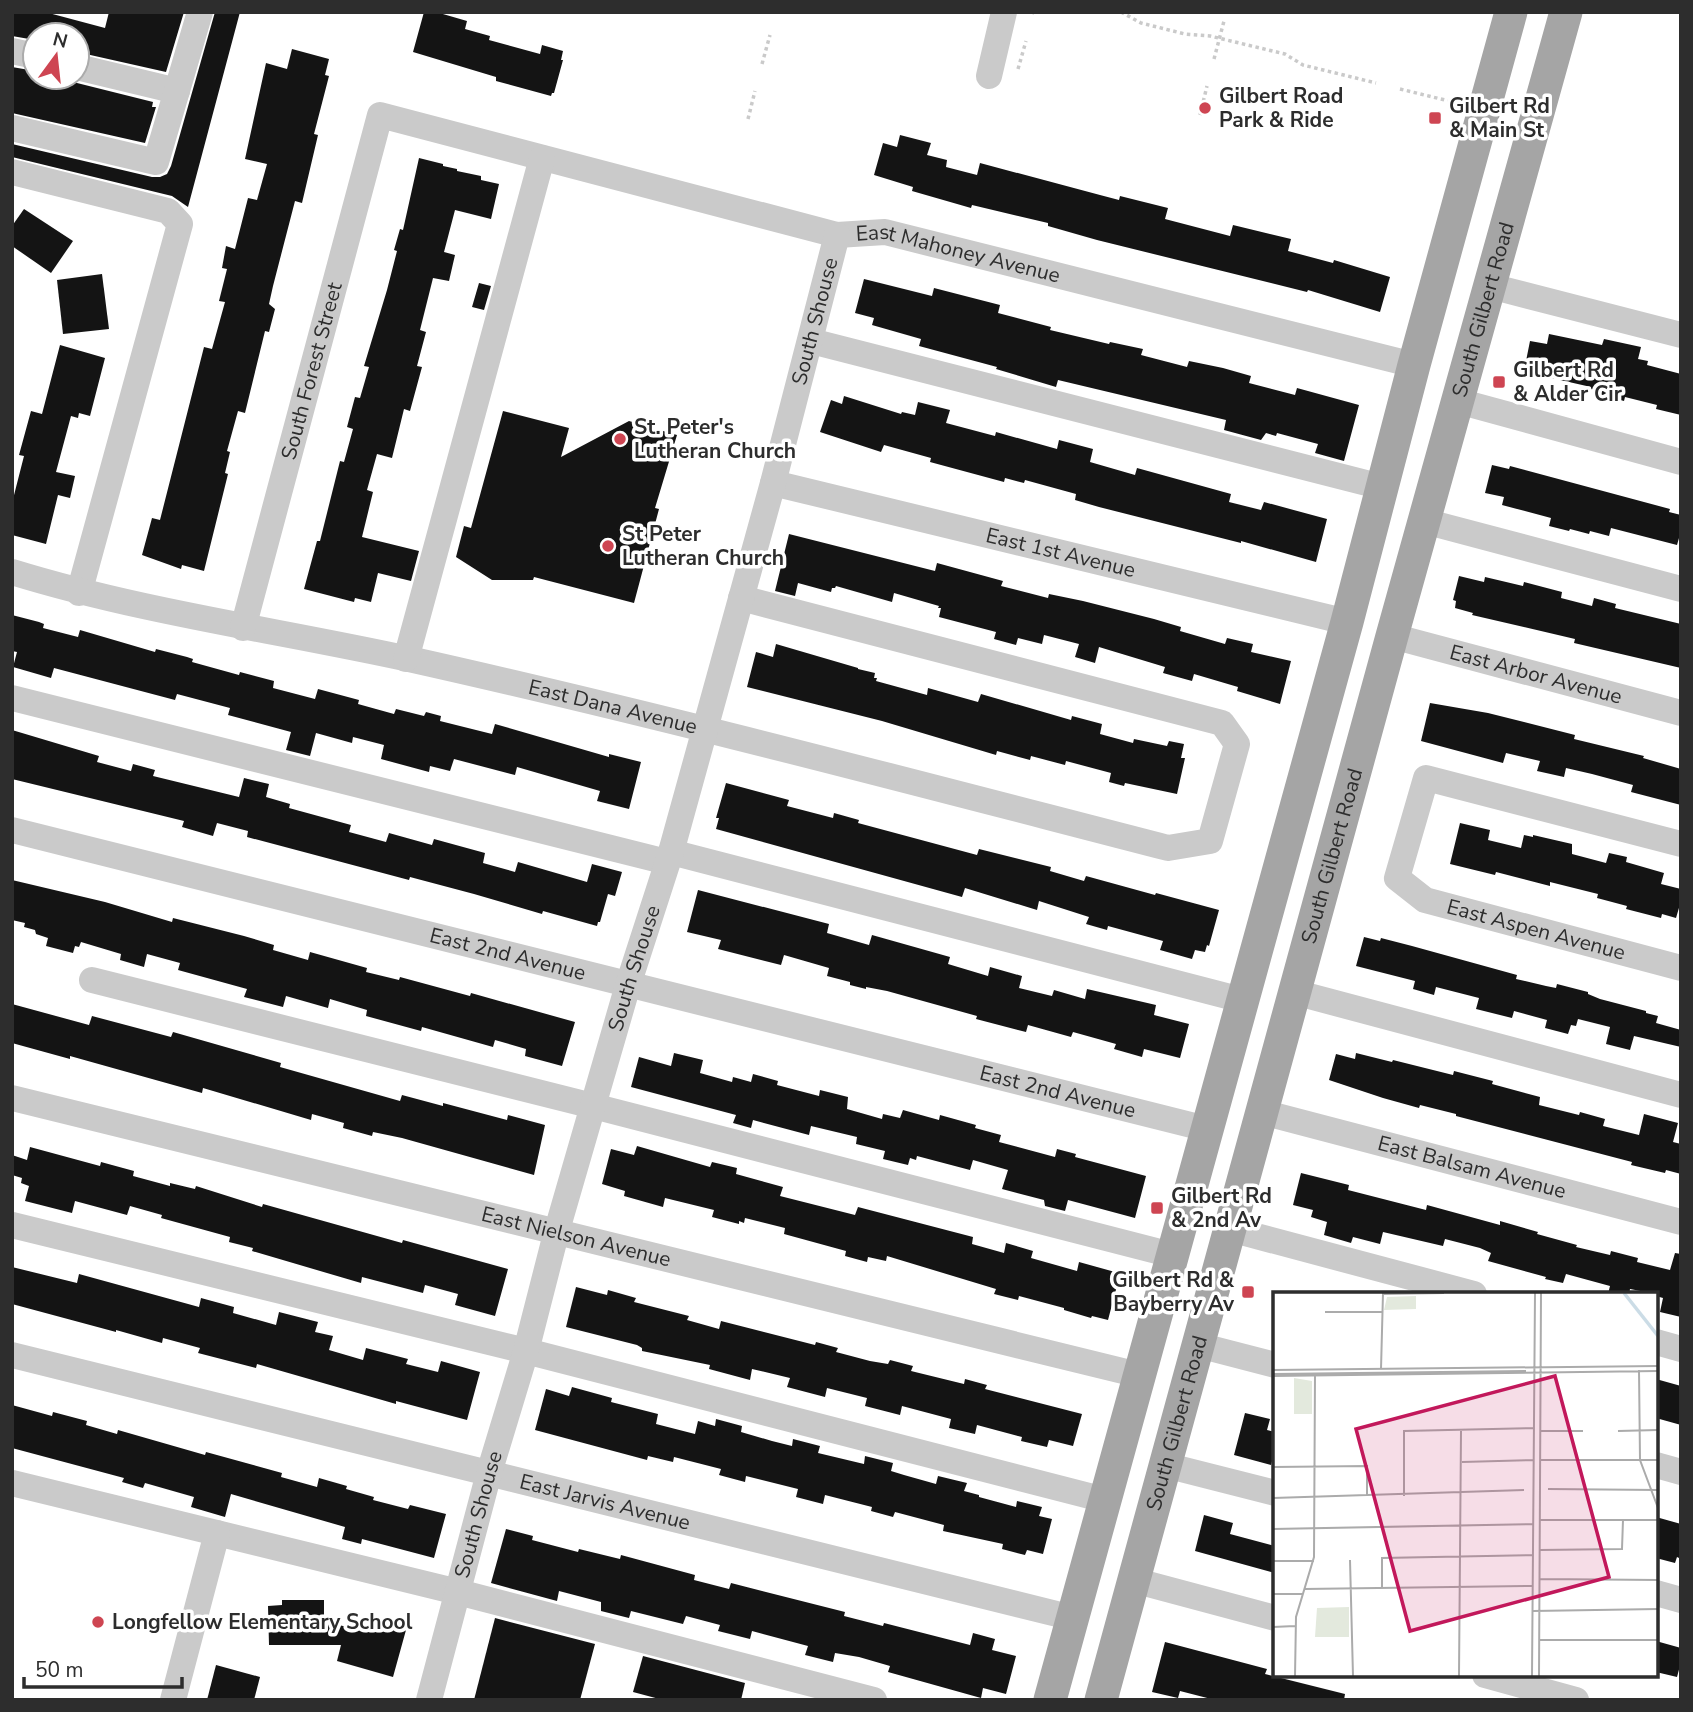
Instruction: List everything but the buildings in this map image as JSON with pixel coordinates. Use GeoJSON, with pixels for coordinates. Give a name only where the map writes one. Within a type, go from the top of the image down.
{"type":"FeatureCollection","features":[{"type":"Feature","properties":{"kind":"main road"},"geometry":{"type":"LineString","coordinates":[[1051,1700],[1347,622],[1511,12]]}},
{"type":"Feature","properties":{"kind":"main road","name":"South Gilbert Road"},"geometry":{"type":"LineString","coordinates":[[1101,1700],[1566,12]]}},
{"type":"Feature","properties":{"kind":"street"},"geometry":{"type":"LineString","coordinates":[[12,128],[156,162],[200,12]]}},
{"type":"Feature","properties":{"kind":"street"},"geometry":{"type":"LineString","coordinates":[[989,76],[1004,12]]}},
{"type":"Feature","properties":{"kind":"street"},"geometry":{"type":"LineString","coordinates":[[91,70],[177,91]]}},
{"type":"Feature","properties":{"kind":"street","name":"East Mahoney Avenue"},"geometry":{"type":"LineString","coordinates":[[380,115],[837,235],[885,232],[1414,365]]}},
{"type":"Feature","properties":{"kind":"street","name":"South Forest Street"},"geometry":{"type":"LineString","coordinates":[[243,628],[380,115]]}},
{"type":"Feature","properties":{"kind":"street"},"geometry":{"type":"LineString","coordinates":[[406,659],[542,158]]}},
{"type":"Feature","properties":{"kind":"street"},"geometry":{"type":"LineString","coordinates":[[12,172],[168,211],[180,224],[79,593]]}},
{"type":"Feature","properties":{"kind":"street","name":"South Shouse"},"geometry":{"type":"LineString","coordinates":[[429,1700],[557,1230],[628,985],[669,857],[773,483],[837,235]]}},
{"type":"Feature","properties":{"kind":"street"},"geometry":{"type":"LineString","coordinates":[[1490,286],[1681,335]]}},
{"type":"Feature","properties":{"kind":"street"},"geometry":{"type":"LineString","coordinates":[[811,341],[1382,487]]}},
{"type":"Feature","properties":{"kind":"street"},"geometry":{"type":"LineString","coordinates":[[1458,401],[1681,462]]}},
{"type":"Feature","properties":{"kind":"street","name":"East 1st Avenue"},"geometry":{"type":"LineString","coordinates":[[773,483],[1347,622]]}},
{"type":"Feature","properties":{"kind":"street"},"geometry":{"type":"LineString","coordinates":[[1424,521],[1681,589]]}},
{"type":"Feature","properties":{"kind":"street","name":"East Dana Avenue"},"geometry":{"type":"LineString","coordinates":[[12,572],[79,593],[406,659],[704,728],[1168,848],[1210,841],[1237,744],[1222,723],[741,598]]}},
{"type":"Feature","properties":{"kind":"street","name":"East Arbor Avenue"},"geometry":{"type":"LineString","coordinates":[[1392,636],[1681,713]]}},
{"type":"Feature","properties":{"kind":"street"},"geometry":{"type":"LineString","coordinates":[[12,698],[669,857],[1242,1000]]}},
{"type":"Feature","properties":{"kind":"street","name":"East Aspen Avenue"},"geometry":{"type":"LineString","coordinates":[[1681,844],[1426,778],[1397,878],[1425,900],[1681,968]]}},
{"type":"Feature","properties":{"kind":"street","name":"East 2nd Avenue"},"geometry":{"type":"LineString","coordinates":[[12,830],[1207,1129]]}},
{"type":"Feature","properties":{"kind":"street"},"geometry":{"type":"LineString","coordinates":[[92,980],[593,1105],[1172,1255]]}},
{"type":"Feature","properties":{"kind":"street"},"geometry":{"type":"LineString","coordinates":[[1294,992],[1681,1095]]}},
{"type":"Feature","properties":{"kind":"street","name":"East Nielson Avenue"},"geometry":{"type":"LineString","coordinates":[[12,1098],[1139,1375]]}},
{"type":"Feature","properties":{"kind":"street","name":"East Balsam Avenue"},"geometry":{"type":"LineString","coordinates":[[1262,1112],[1681,1222]]}},
{"type":"Feature","properties":{"kind":"street"},"geometry":{"type":"LineString","coordinates":[[12,1225],[526,1351],[1105,1500]]}},
{"type":"Feature","properties":{"kind":"street"},"geometry":{"type":"LineString","coordinates":[[1230,1229],[1466,1292]]}},
{"type":"Feature","properties":{"kind":"street"},"geometry":{"type":"LineString","coordinates":[[1658,1343],[1681,1349]]}},
{"type":"Feature","properties":{"kind":"street"},"geometry":{"type":"LineString","coordinates":[[1198,1345],[1273,1364]]}},
{"type":"Feature","properties":{"kind":"street","name":"East Jarvis Avenue"},"geometry":{"type":"LineString","coordinates":[[12,1355],[1073,1618]]}},
{"type":"Feature","properties":{"kind":"street"},"geometry":{"type":"LineString","coordinates":[[1165,1465],[1273,1492]]}},
{"type":"Feature","properties":{"kind":"street"},"geometry":{"type":"LineString","coordinates":[[1658,1466],[1681,1472]]}},
{"type":"Feature","properties":{"kind":"street"},"geometry":{"type":"LineString","coordinates":[[12,1483],[458,1592],[874,1700]]}},
{"type":"Feature","properties":{"kind":"street"},"geometry":{"type":"LineString","coordinates":[[173,1700],[217,1533]]}},
{"type":"Feature","properties":{"kind":"street"},"geometry":{"type":"LineString","coordinates":[[1133,1580],[1273,1617]]}},
{"type":"Feature","properties":{"kind":"street"},"geometry":{"type":"LineString","coordinates":[[1658,1594],[1681,1600]]}},
{"type":"Feature","properties":{"kind":"street"},"geometry":{"type":"LineString","coordinates":[[1492,1677],[1576,1700]]}},
{"type":"Feature","properties":{"kind":"path"},"geometry":{"type":"LineString","coordinates":[[1121,12],[1141,23],[1285,54],[1303,65],[1376,83]]}},
{"type":"Feature","properties":{"kind":"path"},"geometry":{"type":"LineString","coordinates":[[1214,59],[1223,21]]}},
{"type":"Feature","properties":{"kind":"path"},"geometry":{"type":"LineString","coordinates":[[762,64],[770,35]]}},
{"type":"Feature","properties":{"kind":"path"},"geometry":{"type":"LineString","coordinates":[[1018,69],[1026,41]]}},
{"type":"Feature","properties":{"kind":"path"},"geometry":{"type":"LineString","coordinates":[[1200,116],[1207,86]]}},
{"type":"Feature","properties":{"kind":"path"},"geometry":{"type":"LineString","coordinates":[[1400,89],[1449,101]]}},
{"type":"Feature","properties":{"kind":"path"},"geometry":{"type":"LineString","coordinates":[[748,119],[755,91]]}},
{"type":"Feature","properties":{"kind":"place","name":"Gilbert Road Park & Ride"},"geometry":{"type":"Point","coordinates":[1205,108]}},
{"type":"Feature","properties":{"kind":"place","name":"Gilbert Rd & Main St"},"geometry":{"type":"Point","coordinates":[1435,118]}},
{"type":"Feature","properties":{"kind":"place","name":"Gilbert Rd & Alder Cir"},"geometry":{"type":"Point","coordinates":[1499,382]}},
{"type":"Feature","properties":{"kind":"place","name":"St. Peter's Lutheran Church"},"geometry":{"type":"Point","coordinates":[620,439]}},
{"type":"Feature","properties":{"kind":"place","name":"St Peter Lutheran Church"},"geometry":{"type":"Point","coordinates":[608,546]}},
{"type":"Feature","properties":{"kind":"place","name":"Gilbert Rd & 2nd Av"},"geometry":{"type":"Point","coordinates":[1157,1208]}},
{"type":"Feature","properties":{"kind":"place","name":"Gilbert Rd & Bayberry Av"},"geometry":{"type":"Point","coordinates":[1248,1292]}},
{"type":"Feature","properties":{"kind":"place","name":"Longfellow Elementary School"},"geometry":{"type":"Point","coordinates":[98,1622]}}]}
